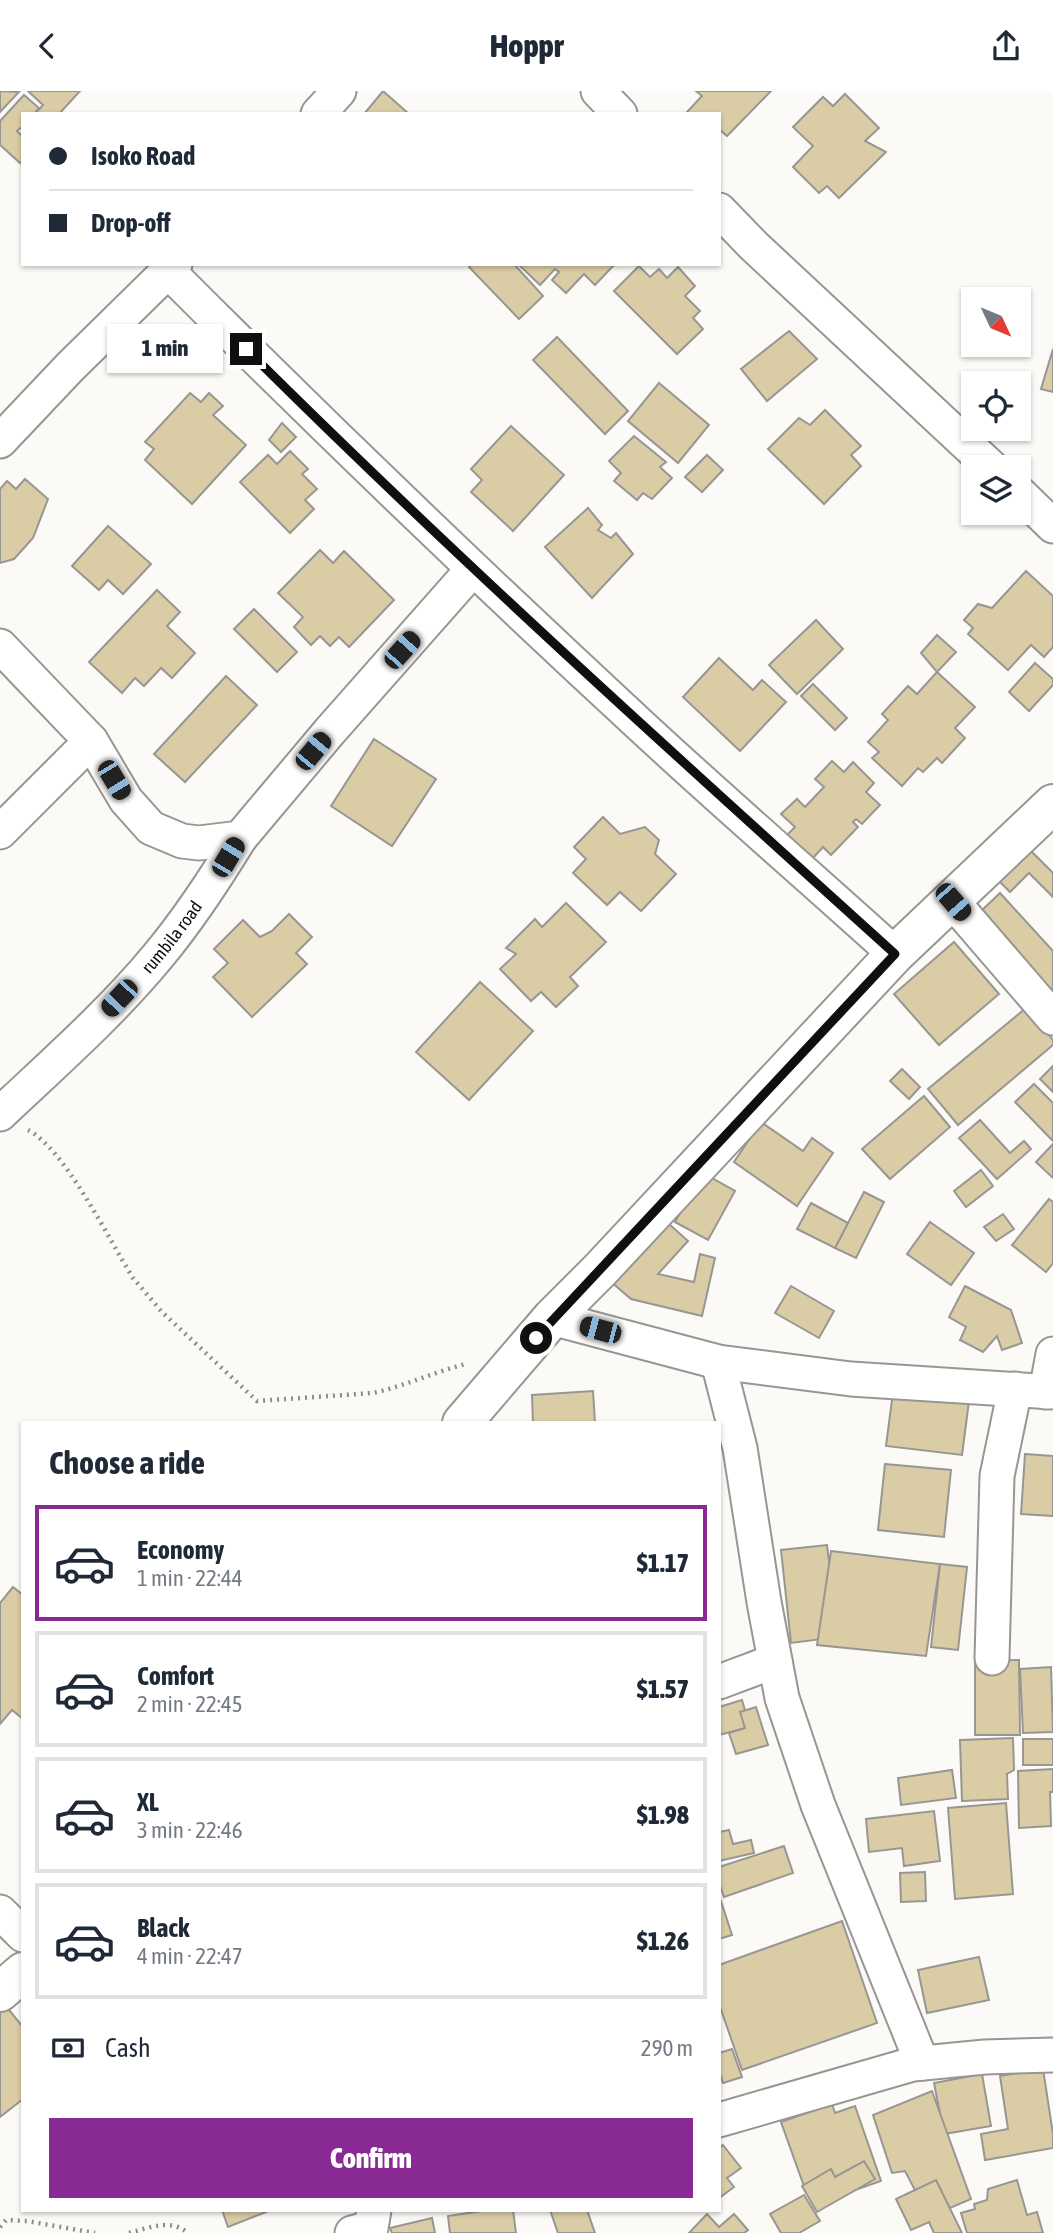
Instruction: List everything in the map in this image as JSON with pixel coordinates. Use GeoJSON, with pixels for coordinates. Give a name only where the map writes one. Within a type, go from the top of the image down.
{"type":"FeatureCollection","features":[{"type":"Feature","properties":{"kind":"street"},"geometry":{"type":"LineString","coordinates":[[320,112],[339,91]]}},
{"type":"Feature","properties":{"kind":"street"},"geometry":{"type":"LineString","coordinates":[[598,91],[618,112]]}},
{"type":"Feature","properties":{"kind":"street"},"geometry":{"type":"LineString","coordinates":[[721,212],[978,455]]}},
{"type":"Feature","properties":{"kind":"street"},"geometry":{"type":"LineString","coordinates":[[0,441],[70,367],[172,268],[305,408],[473,569],[895,954]]}},
{"type":"Feature","properties":{"kind":"street"},"geometry":{"type":"LineString","coordinates":[[1031,505],[1053,526]]}},
{"type":"Feature","properties":{"kind":"street","name":"rumbila road"},"geometry":{"type":"LineString","coordinates":[[13,1122],[100,1018],[157,957],[217,877],[240,838],[473,569]]}},
{"type":"Feature","properties":{"kind":"street"},"geometry":{"type":"LineString","coordinates":[[0,646],[91,741],[126,800],[151,828],[163,835],[199,843],[240,838]]}},
{"type":"Feature","properties":{"kind":"street"},"geometry":{"type":"LineString","coordinates":[[0,832],[91,741]]}},
{"type":"Feature","properties":{"kind":"street"},"geometry":{"type":"LineString","coordinates":[[464,1421],[552,1318],[895,954],[953,902],[1053,804]]}},
{"type":"Feature","properties":{"kind":"street"},"geometry":{"type":"LineString","coordinates":[[953,902],[1053,1018]]}},
{"type":"Feature","properties":{"kind":"street"},"geometry":{"type":"LineString","coordinates":[[552,1318],[718,1362],[851,1379],[1038,1391]]}},
{"type":"Feature","properties":{"kind":"street"},"geometry":{"type":"LineString","coordinates":[[992,1658],[997,1476],[1053,1354]]}},
{"type":"Feature","properties":{"kind":"street"},"geometry":{"type":"LineString","coordinates":[[718,1362],[740,1448],[782,1698],[818,1805],[922,2063]]}},
{"type":"Feature","properties":{"kind":"street"},"geometry":{"type":"LineString","coordinates":[[721,1681],[775,1661]]}},
{"type":"Feature","properties":{"kind":"street"},"geometry":{"type":"LineString","coordinates":[[0,1912],[21,1933]]}},
{"type":"Feature","properties":{"kind":"street"},"geometry":{"type":"LineString","coordinates":[[0,1993],[21,1974]]}},
{"type":"Feature","properties":{"kind":"street"},"geometry":{"type":"LineString","coordinates":[[721,2119],[881,2072],[922,2063],[985,2057],[1053,2055]]}},
{"type":"Feature","properties":{"kind":"street"},"geometry":{"type":"LineString","coordinates":[[352,2233],[371,2228],[374,2212]]}},
{"type":"Feature","properties":{"kind":"path"},"geometry":{"type":"LineString","coordinates":[[13,1122],[36,1135],[55,1152],[143,1291],[257,1401],[373,1393],[469,1363],[519,1358]]}},
{"type":"Feature","properties":{"kind":"path"},"geometry":{"type":"LineString","coordinates":[[0,2227],[6,2220],[27,2221],[95,2233]]}},
{"type":"Feature","properties":{"kind":"path"},"geometry":{"type":"LineString","coordinates":[[129,2233],[167,2225],[177,2225],[188,2233]]}},
{"type":"Feature","properties":{"kind":"building"},"geometry":{"type":"Polygon","coordinates":[[[0,91],[19,92],[0,112],[0,91]]]}},
{"type":"Feature","properties":{"kind":"building"},"geometry":{"type":"Polygon","coordinates":[[[28,91],[80,91],[61,112],[37,112],[43,105],[28,91]]]}},
{"type":"Feature","properties":{"kind":"building"},"geometry":{"type":"Polygon","coordinates":[[[383,91],[407,112],[366,112],[383,91]]]}},
{"type":"Feature","properties":{"kind":"building"},"geometry":{"type":"Polygon","coordinates":[[[696,91],[771,91],[727,136],[721,131],[721,112],[687,112],[702,96],[696,91]]]}},
{"type":"Feature","properties":{"kind":"building"},"geometry":{"type":"Polygon","coordinates":[[[845,94],[879,128],[865,141],[886,152],[839,198],[827,186],[819,193],[793,167],[813,146],[793,127],[823,97],[833,106],[845,94]]]}},
{"type":"Feature","properties":{"kind":"building"},"geometry":{"type":"Polygon","coordinates":[[[24,95],[39,108],[36,112],[21,112],[21,128],[17,131],[21,135],[20,163],[0,145],[0,121],[24,95]]]}},
{"type":"Feature","properties":{"kind":"building"},"geometry":{"type":"Polygon","coordinates":[[[516,266],[543,296],[519,319],[469,267],[516,266]]]}},
{"type":"Feature","properties":{"kind":"building"},"geometry":{"type":"Polygon","coordinates":[[[520,266],[613,266],[595,285],[584,274],[566,293],[552,280],[559,272],[555,269],[540,285],[520,266]]]}},
{"type":"Feature","properties":{"kind":"building"},"geometry":{"type":"Polygon","coordinates":[[[639,266],[650,277],[659,269],[667,278],[678,267],[695,286],[685,296],[700,311],[693,318],[703,329],[677,354],[614,291],[639,266]]]}},
{"type":"Feature","properties":{"kind":"building"},"geometry":{"type":"Polygon","coordinates":[[[789,331],[817,359],[767,401],[741,369],[789,331]]]}},
{"type":"Feature","properties":{"kind":"building"},"geometry":{"type":"Polygon","coordinates":[[[557,337],[628,411],[605,434],[533,360],[557,337]]]}},
{"type":"Feature","properties":{"kind":"building"},"geometry":{"type":"Polygon","coordinates":[[[1053,349],[1053,392],[1041,389],[1053,349]]]}},
{"type":"Feature","properties":{"kind":"building"},"geometry":{"type":"Polygon","coordinates":[[[659,383],[709,425],[678,463],[628,421],[659,383]]]}},
{"type":"Feature","properties":{"kind":"building"},"geometry":{"type":"Polygon","coordinates":[[[190,393],[201,402],[209,393],[223,406],[213,415],[246,445],[192,504],[145,460],[154,449],[145,442],[190,393]]]}},
{"type":"Feature","properties":{"kind":"building"},"geometry":{"type":"Polygon","coordinates":[[[825,410],[861,446],[851,455],[861,466],[824,504],[768,449],[799,418],[810,425],[825,410]]]}},
{"type":"Feature","properties":{"kind":"building"},"geometry":{"type":"Polygon","coordinates":[[[282,423],[296,437],[281,452],[269,440],[282,423]]]}},
{"type":"Feature","properties":{"kind":"building"},"geometry":{"type":"Polygon","coordinates":[[[511,426],[564,475],[513,531],[471,492],[482,480],[471,469],[511,426]]]}},
{"type":"Feature","properties":{"kind":"building"},"geometry":{"type":"Polygon","coordinates":[[[634,436],[666,462],[660,467],[672,478],[652,499],[643,493],[637,500],[614,481],[621,473],[609,461],[634,436]]]}},
{"type":"Feature","properties":{"kind":"building"},"geometry":{"type":"Polygon","coordinates":[[[290,451],[308,469],[302,474],[317,489],[305,500],[314,509],[290,533],[240,482],[268,455],[277,464],[290,451]]]}},
{"type":"Feature","properties":{"kind":"building"},"geometry":{"type":"Polygon","coordinates":[[[707,455],[723,470],[702,492],[685,477],[707,455]]]}},
{"type":"Feature","properties":{"kind":"building"},"geometry":{"type":"Polygon","coordinates":[[[25,479],[48,499],[33,538],[14,559],[0,563],[0,489],[7,481],[16,489],[25,479]]]}},
{"type":"Feature","properties":{"kind":"building"},"geometry":{"type":"Polygon","coordinates":[[[588,508],[602,525],[598,530],[611,538],[616,533],[633,554],[592,598],[545,547],[588,508]]]}},
{"type":"Feature","properties":{"kind":"building"},"geometry":{"type":"Polygon","coordinates":[[[108,526],[151,564],[123,594],[108,580],[99,590],[72,566],[108,526]]]}},
{"type":"Feature","properties":{"kind":"building"},"geometry":{"type":"Polygon","coordinates":[[[320,550],[333,563],[344,551],[394,600],[349,647],[339,637],[330,646],[320,636],[311,645],[294,627],[303,617],[278,593],[320,550]]]}},
{"type":"Feature","properties":{"kind":"building"},"geometry":{"type":"Polygon","coordinates":[[[1026,571],[1053,596],[1053,647],[1044,657],[1031,645],[1008,670],[968,634],[973,628],[964,620],[978,604],[992,608],[1026,571]]]}},
{"type":"Feature","properties":{"kind":"building"},"geometry":{"type":"Polygon","coordinates":[[[157,590],[180,612],[167,626],[195,653],[172,678],[161,668],[144,686],[135,678],[122,693],[89,662],[157,590]]]}},
{"type":"Feature","properties":{"kind":"building"},"geometry":{"type":"Polygon","coordinates":[[[254,609],[297,652],[277,672],[234,629],[254,609]]]}},
{"type":"Feature","properties":{"kind":"building"},"geometry":{"type":"Polygon","coordinates":[[[816,620],[843,649],[797,694],[769,665],[816,620]]]}},
{"type":"Feature","properties":{"kind":"building"},"geometry":{"type":"Polygon","coordinates":[[[937,635],[956,652],[937,672],[921,653],[937,635]]]}},
{"type":"Feature","properties":{"kind":"building"},"geometry":{"type":"Polygon","coordinates":[[[719,658],[753,690],[762,680],[786,702],[740,751],[683,697],[719,658]]]}},
{"type":"Feature","properties":{"kind":"building"},"geometry":{"type":"Polygon","coordinates":[[[1035,663],[1053,679],[1053,685],[1029,711],[1009,692],[1035,663]]]}},
{"type":"Feature","properties":{"kind":"building"},"geometry":{"type":"Polygon","coordinates":[[[937,672],[975,707],[955,728],[965,738],[942,763],[937,758],[923,772],[918,768],[902,786],[872,758],[879,752],[868,742],[888,720],[882,714],[908,686],[917,694],[937,672]]]}},
{"type":"Feature","properties":{"kind":"building"},"geometry":{"type":"Polygon","coordinates":[[[226,676],[257,705],[185,782],[154,754],[226,676]]]}},
{"type":"Feature","properties":{"kind":"building"},"geometry":{"type":"Polygon","coordinates":[[[813,684],[847,718],[835,730],[801,696],[813,684]]]}},
{"type":"Feature","properties":{"kind":"building"},"geometry":{"type":"Polygon","coordinates":[[[374,739],[436,779],[392,846],[331,806],[374,739]]]}},
{"type":"Feature","properties":{"kind":"building"},"geometry":{"type":"Polygon","coordinates":[[[832,761],[844,772],[853,762],[874,783],[866,792],[880,805],[862,824],[856,819],[853,822],[858,827],[831,855],[823,847],[812,859],[787,835],[795,827],[781,814],[797,799],[805,807],[824,787],[815,779],[832,761]]]}},
{"type":"Feature","properties":{"kind":"building"},"geometry":{"type":"Polygon","coordinates":[[[603,817],[620,834],[645,827],[659,840],[655,854],[676,874],[641,911],[620,892],[607,905],[573,873],[586,859],[574,847],[603,817]]]}},
{"type":"Feature","properties":{"kind":"building"},"geometry":{"type":"Polygon","coordinates":[[[1019,839],[1053,873],[1053,897],[1029,873],[1010,892],[988,870],[1019,839]]]}},
{"type":"Feature","properties":{"kind":"building"},"geometry":{"type":"Polygon","coordinates":[[[1000,893],[1053,951],[1053,987],[1050,991],[979,913],[1000,893]]]}},
{"type":"Feature","properties":{"kind":"building"},"geometry":{"type":"Polygon","coordinates":[[[566,903],[606,942],[570,977],[578,986],[556,1007],[541,992],[531,1001],[500,969],[516,954],[506,948],[535,919],[542,927],[566,903]]]}},
{"type":"Feature","properties":{"kind":"building"},"geometry":{"type":"Polygon","coordinates":[[[289,914],[312,937],[296,953],[307,964],[252,1017],[213,977],[228,963],[214,949],[243,920],[260,937],[272,931],[289,914]]]}},
{"type":"Feature","properties":{"kind":"building"},"geometry":{"type":"Polygon","coordinates":[[[954,942],[999,994],[939,1045],[894,994],[954,942]]]}},
{"type":"Feature","properties":{"kind":"building"},"geometry":{"type":"Polygon","coordinates":[[[480,982],[533,1031],[469,1100],[416,1052],[480,982]]]}},
{"type":"Feature","properties":{"kind":"building"},"geometry":{"type":"Polygon","coordinates":[[[1026,1008],[1053,1040],[1053,1045],[958,1125],[928,1089],[1026,1008]]]}},
{"type":"Feature","properties":{"kind":"building"},"geometry":{"type":"Polygon","coordinates":[[[1053,1066],[1053,1092],[1040,1079],[1053,1066]]]}},
{"type":"Feature","properties":{"kind":"building"},"geometry":{"type":"Polygon","coordinates":[[[902,1069],[920,1087],[909,1099],[890,1081],[902,1069]]]}},
{"type":"Feature","properties":{"kind":"building"},"geometry":{"type":"Polygon","coordinates":[[[1034,1084],[1053,1103],[1053,1141],[1015,1102],[1034,1084]]]}},
{"type":"Feature","properties":{"kind":"building"},"geometry":{"type":"Polygon","coordinates":[[[924,1096],[950,1127],[890,1179],[862,1149],[924,1096]]]}},
{"type":"Feature","properties":{"kind":"building"},"geometry":{"type":"Polygon","coordinates":[[[980,1120],[1010,1153],[1024,1141],[1031,1149],[997,1179],[959,1138],[980,1120]]]}},
{"type":"Feature","properties":{"kind":"building"},"geometry":{"type":"Polygon","coordinates":[[[761,1122],[803,1151],[812,1138],[833,1153],[797,1206],[734,1162],[761,1122]]]}},
{"type":"Feature","properties":{"kind":"building"},"geometry":{"type":"Polygon","coordinates":[[[1053,1144],[1053,1178],[1036,1162],[1053,1144]]]}},
{"type":"Feature","properties":{"kind":"building"},"geometry":{"type":"Polygon","coordinates":[[[981,1170],[993,1186],[966,1207],[954,1191],[981,1170]]]}},
{"type":"Feature","properties":{"kind":"building"},"geometry":{"type":"Polygon","coordinates":[[[703,1173],[735,1191],[708,1240],[675,1222],[703,1173]]]}},
{"type":"Feature","properties":{"kind":"building"},"geometry":{"type":"Polygon","coordinates":[[[864,1192],[884,1202],[856,1258],[835,1248],[864,1192]]]}},
{"type":"Feature","properties":{"kind":"building"},"geometry":{"type":"Polygon","coordinates":[[[1049,1199],[1053,1202],[1053,1263],[1046,1272],[1012,1245],[1049,1199]]]}},
{"type":"Feature","properties":{"kind":"building"},"geometry":{"type":"Polygon","coordinates":[[[811,1203],[848,1223],[835,1248],[797,1229],[811,1203]]]}},
{"type":"Feature","properties":{"kind":"building"},"geometry":{"type":"Polygon","coordinates":[[[1003,1214],[1014,1229],[996,1241],[984,1227],[1003,1214]]]}},
{"type":"Feature","properties":{"kind":"building"},"geometry":{"type":"Polygon","coordinates":[[[659,1215],[688,1241],[658,1274],[694,1282],[700,1254],[715,1258],[702,1316],[631,1299],[604,1276],[659,1215]]]}},
{"type":"Feature","properties":{"kind":"building"},"geometry":{"type":"Polygon","coordinates":[[[930,1222],[974,1253],[951,1285],[907,1254],[930,1222]]]}},
{"type":"Feature","properties":{"kind":"building"},"geometry":{"type":"Polygon","coordinates":[[[791,1286],[834,1311],[819,1338],[775,1313],[791,1286]]]}},
{"type":"Feature","properties":{"kind":"building"},"geometry":{"type":"Polygon","coordinates":[[[965,1286],[1011,1310],[1022,1343],[1002,1350],[997,1336],[983,1352],[960,1340],[966,1327],[949,1317],[965,1286]]]}},
{"type":"Feature","properties":{"kind":"building"},"geometry":{"type":"Polygon","coordinates":[[[593,1391],[595,1421],[533,1421],[532,1395],[593,1391]]]}},
{"type":"Feature","properties":{"kind":"building"},"geometry":{"type":"Polygon","coordinates":[[[893,1392],[969,1401],[962,1455],[886,1446],[893,1392]]]}},
{"type":"Feature","properties":{"kind":"building"},"geometry":{"type":"Polygon","coordinates":[[[1025,1454],[1053,1456],[1053,1516],[1021,1514],[1025,1454]]]}},
{"type":"Feature","properties":{"kind":"building"},"geometry":{"type":"Polygon","coordinates":[[[885,1464],[951,1470],[944,1537],[878,1530],[885,1464]]]}},
{"type":"Feature","properties":{"kind":"building"},"geometry":{"type":"Polygon","coordinates":[[[827,1545],[838,1637],[791,1643],[781,1550],[827,1545]]]}},
{"type":"Feature","properties":{"kind":"building"},"geometry":{"type":"Polygon","coordinates":[[[831,1551],[940,1564],[926,1656],[817,1645],[831,1551]]]}},
{"type":"Feature","properties":{"kind":"building"},"geometry":{"type":"Polygon","coordinates":[[[940,1564],[967,1567],[958,1650],[931,1647],[940,1564]]]}},
{"type":"Feature","properties":{"kind":"building"},"geometry":{"type":"Polygon","coordinates":[[[13,1587],[21,1593],[21,1717],[12,1710],[0,1724],[0,1603],[13,1587]]]}},
{"type":"Feature","properties":{"kind":"building"},"geometry":{"type":"Polygon","coordinates":[[[1019,1660],[1020,1735],[975,1735],[975,1661],[1019,1660]]]}},
{"type":"Feature","properties":{"kind":"building"},"geometry":{"type":"Polygon","coordinates":[[[1051,1667],[1053,1732],[1023,1733],[1020,1669],[1051,1667]]]}},
{"type":"Feature","properties":{"kind":"building"},"geometry":{"type":"Polygon","coordinates":[[[742,1700],[750,1727],[721,1734],[721,1706],[742,1700]]]}},
{"type":"Feature","properties":{"kind":"building"},"geometry":{"type":"Polygon","coordinates":[[[756,1707],[768,1745],[736,1754],[729,1733],[745,1728],[740,1712],[756,1707]]]}},
{"type":"Feature","properties":{"kind":"building"},"geometry":{"type":"Polygon","coordinates":[[[1013,1738],[1014,1770],[1007,1774],[1008,1799],[962,1801],[960,1740],[1013,1738]]]}},
{"type":"Feature","properties":{"kind":"building"},"geometry":{"type":"Polygon","coordinates":[[[1023,1739],[1053,1739],[1053,1765],[1023,1765],[1023,1739]]]}},
{"type":"Feature","properties":{"kind":"building"},"geometry":{"type":"Polygon","coordinates":[[[1053,1769],[1053,1792],[1050,1792],[1051,1826],[1019,1828],[1018,1771],[1053,1769]]]}},
{"type":"Feature","properties":{"kind":"building"},"geometry":{"type":"Polygon","coordinates":[[[952,1770],[956,1798],[901,1805],[898,1778],[952,1770]]]}},
{"type":"Feature","properties":{"kind":"building"},"geometry":{"type":"Polygon","coordinates":[[[1006,1803],[1013,1894],[955,1899],[948,1808],[1006,1803]]]}},
{"type":"Feature","properties":{"kind":"building"},"geometry":{"type":"Polygon","coordinates":[[[934,1811],[940,1861],[904,1866],[902,1848],[869,1852],[866,1819],[934,1811]]]}},
{"type":"Feature","properties":{"kind":"building"},"geometry":{"type":"Polygon","coordinates":[[[729,1830],[733,1844],[751,1840],[754,1853],[721,1861],[721,1832],[729,1830]]]}},
{"type":"Feature","properties":{"kind":"building"},"geometry":{"type":"Polygon","coordinates":[[[784,1846],[793,1873],[724,1897],[721,1889],[721,1866],[784,1846]]]}},
{"type":"Feature","properties":{"kind":"building"},"geometry":{"type":"Polygon","coordinates":[[[925,1872],[926,1901],[901,1902],[900,1873],[925,1872]]]}},
{"type":"Feature","properties":{"kind":"building"},"geometry":{"type":"Polygon","coordinates":[[[721,1901],[732,1935],[721,1938],[721,1901]]]}},
{"type":"Feature","properties":{"kind":"building"},"geometry":{"type":"Polygon","coordinates":[[[842,1921],[877,2023],[742,2070],[721,2010],[721,1964],[842,1921]]]}},
{"type":"Feature","properties":{"kind":"building"},"geometry":{"type":"Polygon","coordinates":[[[979,1957],[989,2000],[927,2013],[918,1970],[979,1957]]]}},
{"type":"Feature","properties":{"kind":"building"},"geometry":{"type":"Polygon","coordinates":[[[5,2005],[21,2025],[21,2101],[0,2117],[0,2009],[5,2005]]]}},
{"type":"Feature","properties":{"kind":"building"},"geometry":{"type":"Polygon","coordinates":[[[732,2049],[742,2077],[723,2083],[721,2052],[732,2049]]]}},
{"type":"Feature","properties":{"kind":"building"},"geometry":{"type":"Polygon","coordinates":[[[1043,2069],[1053,2148],[985,2160],[981,2134],[1008,2129],[1000,2076],[1043,2069]]]}},
{"type":"Feature","properties":{"kind":"building"},"geometry":{"type":"Polygon","coordinates":[[[982,2074],[991,2126],[944,2134],[934,2083],[982,2074]]]}},
{"type":"Feature","properties":{"kind":"building"},"geometry":{"type":"Polygon","coordinates":[[[932,2091],[971,2199],[929,2217],[905,2171],[892,2173],[873,2115],[932,2091]]]}},
{"type":"Feature","properties":{"kind":"building"},"geometry":{"type":"Polygon","coordinates":[[[832,2104],[835,2113],[855,2106],[881,2181],[830,2199],[824,2183],[805,2189],[781,2122],[832,2104]]]}},
{"type":"Feature","properties":{"kind":"building"},"geometry":{"type":"Polygon","coordinates":[[[723,2145],[741,2168],[727,2178],[734,2187],[721,2197],[723,2145]]]}},
{"type":"Feature","properties":{"kind":"building"},"geometry":{"type":"Polygon","coordinates":[[[864,2161],[875,2179],[817,2212],[802,2186],[831,2169],[835,2177],[864,2161]]]}},
{"type":"Feature","properties":{"kind":"building"},"geometry":{"type":"Polygon","coordinates":[[[936,2180],[962,2233],[934,2233],[929,2222],[911,2230],[896,2199],[936,2180]]]}},
{"type":"Feature","properties":{"kind":"building"},"geometry":{"type":"Polygon","coordinates":[[[1017,2180],[1027,2215],[1037,2212],[1043,2233],[967,2233],[961,2213],[975,2209],[974,2204],[987,2200],[988,2189],[1017,2180]]]}},
{"type":"Feature","properties":{"kind":"building"},"geometry":{"type":"Polygon","coordinates":[[[804,2195],[820,2221],[799,2233],[781,2233],[770,2214],[804,2195]]]}},
{"type":"Feature","properties":{"kind":"building"},"geometry":{"type":"Polygon","coordinates":[[[223,2212],[266,2212],[228,2227],[223,2212]]]}},
{"type":"Feature","properties":{"kind":"building"},"geometry":{"type":"Polygon","coordinates":[[[475,2212],[513,2212],[516,2233],[450,2233],[448,2216],[475,2212]]]}},
{"type":"Feature","properties":{"kind":"building"},"geometry":{"type":"Polygon","coordinates":[[[551,2212],[588,2212],[595,2233],[558,2233],[551,2212]]]}},
{"type":"Feature","properties":{"kind":"building"},"geometry":{"type":"Polygon","coordinates":[[[707,2214],[719,2227],[734,2214],[748,2230],[744,2233],[689,2233],[707,2214]]]}},
{"type":"Feature","properties":{"kind":"building"},"geometry":{"type":"Polygon","coordinates":[[[432,2218],[435,2233],[392,2233],[390,2228],[432,2218]]]}},
{"type":"Feature","properties":{"kind":"route"},"geometry":{"type":"LineString","coordinates":[[246,349],[473,569],[895,954],[536,1338]]}}]}
